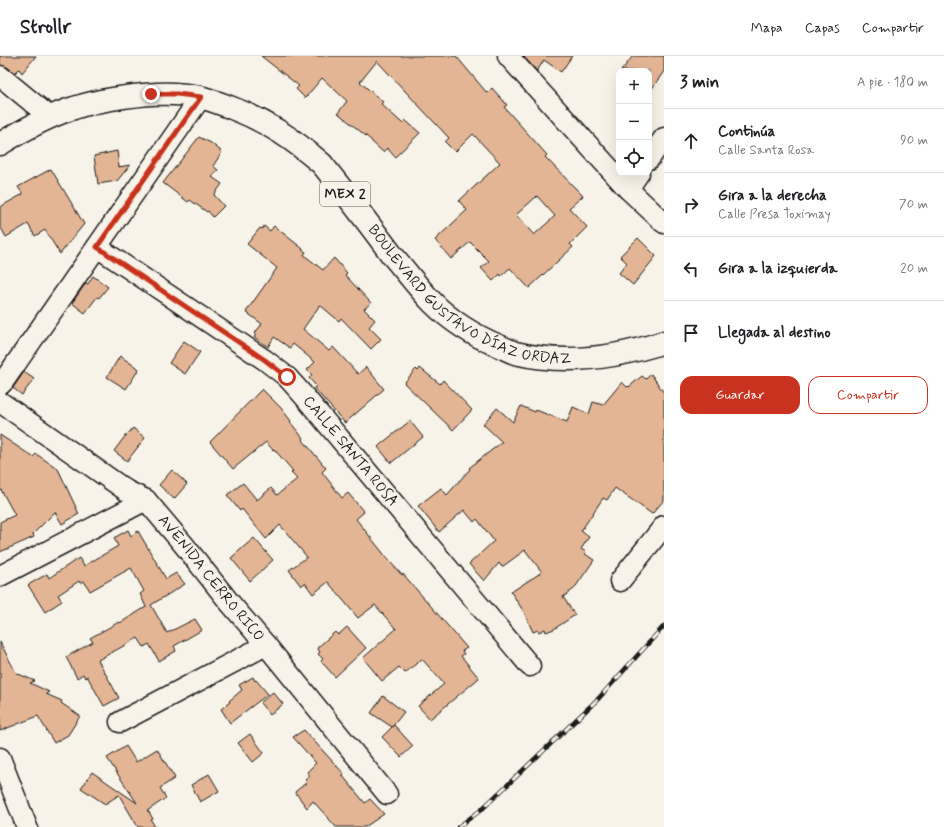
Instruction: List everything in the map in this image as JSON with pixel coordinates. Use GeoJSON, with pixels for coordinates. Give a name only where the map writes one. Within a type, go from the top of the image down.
{"type":"FeatureCollection","features":[{"type":"Feature","properties":{"kind":"main road","name":"BOULEVARD GUSTAVO DÍAZ ORDAZ"},"geometry":{"type":"LineString","coordinates":[[0,144],[50,117],[96,102],[126,96],[151,94],[177,94],[201,97],[223,104],[263,121],[286,135],[322,164],[416,284],[434,304],[470,332],[514,352],[544,358],[594,358],[624,353],[664,342]]}},
{"type":"Feature","properties":{"kind":"street"},"geometry":{"type":"LineString","coordinates":[[508,56],[628,189],[664,223]]}},
{"type":"Feature","properties":{"kind":"street"},"geometry":{"type":"LineString","coordinates":[[0,76],[50,117]]}},
{"type":"Feature","properties":{"kind":"street"},"geometry":{"type":"LineString","coordinates":[[0,385],[201,97]]}},
{"type":"Feature","properties":{"kind":"street"},"geometry":{"type":"LineString","coordinates":[[652,156],[664,138]]}},
{"type":"Feature","properties":{"kind":"street"},"geometry":{"type":"LineString","coordinates":[[628,189],[637,176]]}},
{"type":"Feature","properties":{"kind":"street","name":"CALLE SANTA ROSA"},"geometry":{"type":"LineString","coordinates":[[97,247],[265,360],[287,377],[530,666]]}},
{"type":"Feature","properties":{"kind":"street","name":"AVENIDA CERRO RICO"},"geometry":{"type":"LineString","coordinates":[[0,402],[127,491],[146,500],[387,794]]}},
{"type":"Feature","properties":{"kind":"street"},"geometry":{"type":"LineString","coordinates":[[0,576],[146,500]]}},
{"type":"Feature","properties":{"kind":"street"},"geometry":{"type":"LineString","coordinates":[[620,581],[664,526]]}},
{"type":"Feature","properties":{"kind":"street"},"geometry":{"type":"LineString","coordinates":[[120,722],[266,645]]}},
{"type":"Feature","properties":{"kind":"street"},"geometry":{"type":"LineString","coordinates":[[0,758],[27,827]]}},
{"type":"Feature","properties":{"kind":"building"},"geometry":{"type":"Polygon","coordinates":[[[0,56],[36,56],[22,73],[19,69],[15,73],[7,67],[0,65],[0,56]]]}},
{"type":"Feature","properties":{"kind":"building"},"geometry":{"type":"Polygon","coordinates":[[[261,56],[456,56],[487,93],[492,88],[507,105],[504,107],[547,155],[545,157],[583,196],[569,208],[587,227],[570,244],[573,247],[529,288],[510,268],[501,276],[500,274],[493,281],[481,268],[489,261],[470,242],[451,259],[435,240],[467,210],[459,201],[500,163],[473,134],[455,152],[445,142],[449,138],[377,61],[360,82],[383,102],[381,104],[402,123],[405,120],[420,133],[395,157],[387,148],[383,152],[338,113],[347,101],[322,78],[305,98],[296,89],[299,86],[261,56]],[[537,196],[516,215],[534,235],[555,216],[537,196]]]}},
{"type":"Feature","properties":{"kind":"building"},"geometry":{"type":"Polygon","coordinates":[[[523,56],[572,56],[561,72],[544,60],[537,71],[523,56]]]}},
{"type":"Feature","properties":{"kind":"building"},"geometry":{"type":"Polygon","coordinates":[[[633,56],[664,56],[664,71],[652,89],[652,68],[623,68],[633,56]]]}},
{"type":"Feature","properties":{"kind":"building"},"geometry":{"type":"Polygon","coordinates":[[[199,137],[211,143],[222,152],[213,166],[218,170],[212,177],[222,184],[214,195],[224,206],[213,217],[208,211],[207,212],[190,200],[188,202],[163,183],[199,137]]]}},
{"type":"Feature","properties":{"kind":"building"},"geometry":{"type":"Polygon","coordinates":[[[117,151],[119,167],[130,165],[117,181],[98,184],[94,156],[117,151]]]}},
{"type":"Feature","properties":{"kind":"building"},"geometry":{"type":"Polygon","coordinates":[[[51,169],[84,224],[60,254],[45,230],[35,236],[28,224],[6,237],[0,226],[0,207],[23,194],[18,187],[51,169]]]}},
{"type":"Feature","properties":{"kind":"building"},"geometry":{"type":"Polygon","coordinates":[[[264,226],[270,231],[274,226],[303,249],[302,250],[306,252],[304,255],[323,270],[334,258],[347,273],[345,275],[371,303],[364,309],[375,320],[369,327],[381,339],[371,349],[341,318],[339,321],[320,305],[303,329],[329,351],[333,347],[358,374],[366,367],[384,389],[345,423],[314,388],[316,386],[309,378],[312,375],[307,370],[315,362],[293,344],[290,348],[274,337],[268,347],[254,337],[256,335],[254,334],[262,324],[246,312],[277,268],[247,244],[260,228],[262,229],[264,226]]]}},
{"type":"Feature","properties":{"kind":"building"},"geometry":{"type":"Polygon","coordinates":[[[638,238],[656,256],[633,285],[619,273],[627,263],[620,256],[638,238]]]}},
{"type":"Feature","properties":{"kind":"building"},"geometry":{"type":"Polygon","coordinates":[[[93,276],[108,287],[99,298],[97,297],[85,313],[72,303],[86,283],[88,284],[93,276]]]}},
{"type":"Feature","properties":{"kind":"building"},"geometry":{"type":"Polygon","coordinates":[[[184,341],[200,352],[185,374],[169,363],[184,341]]]}},
{"type":"Feature","properties":{"kind":"building"},"geometry":{"type":"Polygon","coordinates":[[[120,356],[139,369],[126,389],[107,377],[120,356]]]}},
{"type":"Feature","properties":{"kind":"building"},"geometry":{"type":"Polygon","coordinates":[[[420,368],[440,384],[443,380],[472,410],[453,430],[404,383],[416,369],[418,371],[420,368]]]}},
{"type":"Feature","properties":{"kind":"building"},"geometry":{"type":"Polygon","coordinates":[[[24,372],[34,379],[22,395],[13,388],[24,372]]]}},
{"type":"Feature","properties":{"kind":"building"},"geometry":{"type":"Polygon","coordinates":[[[651,374],[664,393],[664,500],[652,514],[615,488],[607,500],[603,498],[581,531],[589,537],[581,549],[586,552],[585,554],[594,560],[574,589],[563,597],[575,615],[554,629],[546,632],[545,629],[539,632],[538,630],[533,632],[524,612],[511,592],[542,572],[525,550],[502,567],[499,563],[484,581],[469,564],[494,541],[477,519],[474,522],[464,510],[439,532],[418,506],[441,488],[447,495],[470,469],[469,468],[502,442],[483,424],[497,408],[513,422],[521,406],[567,422],[573,407],[589,414],[593,402],[603,405],[622,382],[629,387],[642,376],[646,379],[651,374]]]}},
{"type":"Feature","properties":{"kind":"building"},"geometry":{"type":"Polygon","coordinates":[[[262,389],[281,408],[303,438],[302,439],[326,468],[322,472],[342,498],[348,493],[364,512],[356,519],[391,563],[402,575],[403,574],[467,648],[462,651],[464,654],[461,656],[479,678],[430,719],[418,706],[444,684],[422,659],[405,673],[399,667],[382,681],[363,658],[396,629],[375,605],[358,618],[328,582],[313,594],[305,583],[301,586],[289,570],[307,557],[280,525],[266,539],[242,509],[240,511],[227,495],[243,483],[257,500],[271,488],[277,495],[297,479],[291,473],[293,471],[266,442],[233,469],[210,442],[262,389]]]}},
{"type":"Feature","properties":{"kind":"building"},"geometry":{"type":"Polygon","coordinates":[[[410,421],[423,437],[391,463],[378,447],[410,421]]]}},
{"type":"Feature","properties":{"kind":"building"},"geometry":{"type":"Polygon","coordinates":[[[133,428],[145,438],[127,461],[114,451],[133,428]]]}},
{"type":"Feature","properties":{"kind":"building"},"geometry":{"type":"Polygon","coordinates":[[[0,435],[33,457],[36,454],[57,468],[79,514],[62,524],[55,512],[33,534],[34,537],[0,552],[0,522],[15,515],[0,488],[0,435]]]}},
{"type":"Feature","properties":{"kind":"building"},"geometry":{"type":"Polygon","coordinates":[[[172,470],[187,484],[174,499],[159,485],[172,470]]]}},
{"type":"Feature","properties":{"kind":"building"},"geometry":{"type":"Polygon","coordinates":[[[128,530],[131,536],[138,531],[166,579],[176,573],[185,584],[151,605],[167,633],[195,619],[202,630],[174,646],[176,651],[159,661],[149,644],[144,647],[138,638],[98,660],[119,698],[104,706],[87,676],[85,678],[83,674],[77,678],[66,657],[93,642],[90,638],[119,622],[120,623],[146,607],[140,594],[144,591],[131,568],[90,591],[84,581],[80,583],[79,581],[58,595],[62,601],[45,612],[28,585],[47,574],[49,578],[79,558],[84,566],[118,546],[114,538],[128,530]]]}},
{"type":"Feature","properties":{"kind":"building"},"geometry":{"type":"Polygon","coordinates":[[[254,538],[273,560],[250,581],[231,558],[254,538]]]}},
{"type":"Feature","properties":{"kind":"building"},"geometry":{"type":"Polygon","coordinates":[[[347,627],[366,648],[335,677],[321,661],[323,659],[318,654],[320,652],[317,648],[335,632],[338,635],[347,627]]]}},
{"type":"Feature","properties":{"kind":"building"},"geometry":{"type":"Polygon","coordinates":[[[0,642],[16,673],[35,681],[30,683],[49,692],[46,694],[62,701],[61,703],[80,716],[68,735],[54,743],[38,716],[0,731],[0,642]]]}},
{"type":"Feature","properties":{"kind":"building"},"geometry":{"type":"Polygon","coordinates":[[[253,677],[268,694],[230,723],[221,709],[242,690],[239,685],[253,677]]]}},
{"type":"Feature","properties":{"kind":"building"},"geometry":{"type":"Polygon","coordinates":[[[273,692],[283,704],[270,715],[260,703],[273,692]]]}},
{"type":"Feature","properties":{"kind":"building"},"geometry":{"type":"Polygon","coordinates":[[[383,696],[404,712],[392,727],[371,713],[383,696]]]}},
{"type":"Feature","properties":{"kind":"building"},"geometry":{"type":"Polygon","coordinates":[[[394,725],[413,746],[401,757],[382,737],[394,725]]]}},
{"type":"Feature","properties":{"kind":"building"},"geometry":{"type":"Polygon","coordinates":[[[304,730],[344,774],[342,775],[365,803],[370,799],[384,814],[365,827],[336,827],[313,801],[307,808],[295,792],[307,782],[305,780],[310,776],[307,772],[316,763],[293,737],[304,730]]]}},
{"type":"Feature","properties":{"kind":"building"},"geometry":{"type":"Polygon","coordinates":[[[250,734],[264,753],[253,762],[238,743],[250,734]]]}},
{"type":"Feature","properties":{"kind":"building"},"geometry":{"type":"Polygon","coordinates":[[[126,746],[136,762],[157,749],[175,778],[160,788],[166,798],[147,811],[153,819],[151,820],[155,827],[138,827],[119,795],[105,804],[81,788],[92,772],[137,803],[107,758],[126,746]]]}},
{"type":"Feature","properties":{"kind":"building"},"geometry":{"type":"Polygon","coordinates":[[[209,774],[219,791],[200,802],[191,785],[209,774]]]}},
{"type":"Feature","properties":{"kind":"railway"},"geometry":{"type":"LineString","coordinates":[[458,827],[481,810],[599,698],[664,626]]}},
{"type":"Feature","properties":{"kind":"route"},"geometry":{"type":"LineString","coordinates":[[151,94],[177,94],[201,97],[97,247],[265,360],[287,377]]}}]}
